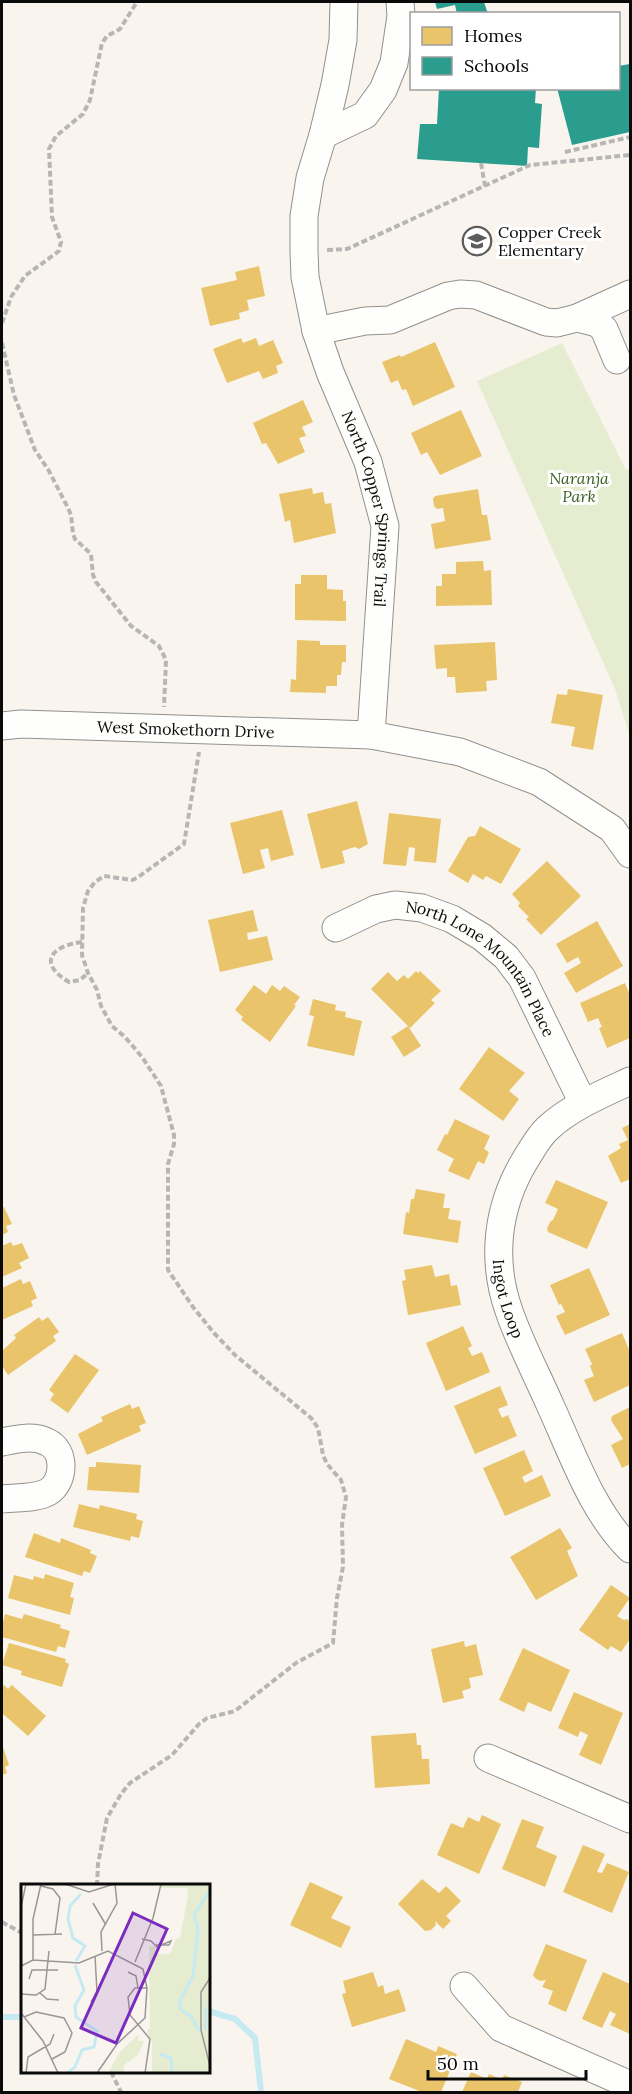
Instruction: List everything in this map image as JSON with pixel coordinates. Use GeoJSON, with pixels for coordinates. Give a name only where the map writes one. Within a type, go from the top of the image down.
{"type":"FeatureCollection","features":[{"type":"Feature","properties":{"kind":"street","name":"North Copper Springs Trail"},"geometry":{"type":"LineString","coordinates":[[344,2],[343,40],[323,135],[310,178],[304,216],[305,277],[316,331],[330,372],[368,462],[385,526],[371,735]]}},
{"type":"Feature","properties":{"kind":"street"},"geometry":{"type":"LineString","coordinates":[[323,135],[365,115],[383,90],[394,63],[401,16],[400,2]]}},
{"type":"Feature","properties":{"kind":"street"},"geometry":{"type":"LineString","coordinates":[[316,331],[365,321],[390,320],[448,296],[460,294],[476,295],[546,322],[577,318],[630,294]]}},
{"type":"Feature","properties":{"kind":"street"},"geometry":{"type":"LineString","coordinates":[[577,318],[597,323],[604,329],[617,360]]}},
{"type":"Feature","properties":{"kind":"street","name":"West Smokethorn Drive"},"geometry":{"type":"LineString","coordinates":[[2,726],[21,724],[371,735]]}},
{"type":"Feature","properties":{"kind":"street"},"geometry":{"type":"LineString","coordinates":[[371,735],[460,752],[539,782],[612,830],[630,854]]}},
{"type":"Feature","properties":{"kind":"street","name":"North Lone Mountain Place"},"geometry":{"type":"LineString","coordinates":[[336,928],[376,909],[395,905],[422,908],[452,919],[482,937],[506,957],[522,978],[583,1103]]}},
{"type":"Feature","properties":{"kind":"street","name":"Ingot Loop"},"geometry":{"type":"LineString","coordinates":[[630,1081],[583,1103],[547,1129],[532,1148],[514,1179],[503,1210],[498,1244],[500,1278],[509,1311],[582,1476],[602,1514],[630,1549]]}},
{"type":"Feature","properties":{"kind":"street"},"geometry":{"type":"LineString","coordinates":[[2,1442],[36,1438],[48,1442],[55,1447],[61,1466],[57,1484],[49,1491],[36,1496],[2,1500],[2,1483]]}},
{"type":"Feature","properties":{"kind":"street"},"geometry":{"type":"LineString","coordinates":[[488,1758],[630,1819]]}},
{"type":"Feature","properties":{"kind":"street"},"geometry":{"type":"LineString","coordinates":[[464,1986],[501,2028],[630,2085]]}},
{"type":"Feature","properties":{"kind":"path"},"geometry":{"type":"LineString","coordinates":[[2,323],[11,297],[24,276],[59,250],[62,242],[52,217],[49,149],[56,136],[83,114],[90,100],[102,43],[107,36],[120,29],[137,2]]}},
{"type":"Feature","properties":{"kind":"path"},"geometry":{"type":"LineString","coordinates":[[565,152],[630,137]]}},
{"type":"Feature","properties":{"kind":"path"},"geometry":{"type":"LineString","coordinates":[[326,250],[347,249],[530,165],[630,155]]}},
{"type":"Feature","properties":{"kind":"path"},"geometry":{"type":"LineString","coordinates":[[481,163],[485,186]]}},
{"type":"Feature","properties":{"kind":"path"},"geometry":{"type":"LineString","coordinates":[[2,344],[14,395],[35,450],[68,508],[75,539],[90,554],[96,582],[131,626],[159,646],[166,660],[161,728]]}},
{"type":"Feature","properties":{"kind":"path"},"geometry":{"type":"LineString","coordinates":[[97,1884],[98,1864],[107,1818],[130,1783],[172,1755],[207,1718],[235,1711],[296,1663],[333,1643],[343,1567],[342,1525],[346,1497],[341,1480],[327,1464],[323,1455],[318,1428],[311,1419],[214,1333],[168,1270],[168,1164],[174,1144],[174,1135],[161,1086],[125,1037],[112,1026],[101,1006],[97,990],[82,956],[83,908],[88,891],[95,882],[104,876],[132,880],[137,878],[184,844],[202,730]]}},
{"type":"Feature","properties":{"kind":"path"},"geometry":{"type":"LineString","coordinates":[[82,942],[63,946],[53,955],[50,964],[54,972],[69,982],[80,980],[88,973]]}},
{"type":"Feature","properties":{"kind":"path"},"geometry":{"type":"LineString","coordinates":[[2,1922],[21,1932]]}},
{"type":"Feature","properties":{"kind":"path"},"geometry":{"type":"LineString","coordinates":[[112,2073],[121,2092]]}},
{"type":"Feature","properties":{"kind":"green space","name":"Naranja Park"},"geometry":{"type":"Polygon","coordinates":[[[562,343],[626,470],[630,469],[630,737],[615,689],[477,381],[562,343]]]}},
{"type":"Feature","properties":{"kind":"building: Homes"},"geometry":{"type":"Polygon","coordinates":[[[259,266],[265,296],[247,300],[249,310],[239,313],[240,319],[210,326],[201,288],[237,280],[235,272],[259,266]]]}},
{"type":"Feature","properties":{"kind":"building: Homes"},"geometry":{"type":"Polygon","coordinates":[[[241,338],[243,343],[256,338],[259,346],[273,340],[283,363],[276,366],[278,373],[263,379],[259,371],[227,383],[213,349],[241,338]]]}},
{"type":"Feature","properties":{"kind":"building: Homes"},"geometry":{"type":"Polygon","coordinates":[[[435,342],[455,387],[413,406],[406,389],[402,390],[398,380],[391,383],[382,362],[400,355],[401,357],[435,342]]]}},
{"type":"Feature","properties":{"kind":"building: Homes"},"geometry":{"type":"Polygon","coordinates":[[[303,400],[313,422],[302,427],[306,436],[299,438],[305,452],[278,464],[266,443],[262,444],[253,423],[303,400]]]}},
{"type":"Feature","properties":{"kind":"building: Homes"},"geometry":{"type":"Polygon","coordinates":[[[461,410],[482,456],[440,475],[427,452],[421,455],[411,433],[461,410]]]}},
{"type":"Feature","properties":{"kind":"building: Homes"},"geometry":{"type":"Polygon","coordinates":[[[312,488],[313,494],[323,492],[325,504],[331,503],[336,533],[294,543],[290,520],[285,522],[279,494],[312,488]]]}},
{"type":"Feature","properties":{"kind":"building: Homes"},"geometry":{"type":"Polygon","coordinates":[[[478,489],[482,515],[487,515],[491,540],[435,549],[431,524],[445,521],[443,508],[437,509],[434,506],[435,496],[478,489]]]}},
{"type":"Feature","properties":{"kind":"building: Homes"},"geometry":{"type":"Polygon","coordinates":[[[483,561],[484,571],[491,570],[492,605],[436,606],[436,586],[442,586],[442,574],[456,574],[456,562],[483,561]]]}},
{"type":"Feature","properties":{"kind":"building: Homes"},"geometry":{"type":"Polygon","coordinates":[[[301,575],[327,575],[327,589],[343,590],[343,601],[346,601],[346,621],[295,620],[295,584],[301,584],[301,575]]]}},
{"type":"Feature","properties":{"kind":"building: Homes"},"geometry":{"type":"Polygon","coordinates":[[[297,640],[320,641],[320,645],[346,645],[346,662],[342,662],[341,675],[337,675],[337,686],[326,686],[326,693],[290,692],[291,679],[296,680],[297,640]]]}},
{"type":"Feature","properties":{"kind":"building: Homes"},"geometry":{"type":"Polygon","coordinates":[[[495,642],[497,680],[486,681],[487,691],[456,693],[455,677],[447,677],[447,668],[436,669],[434,645],[495,642]]]}},
{"type":"Feature","properties":{"kind":"building: Homes"},"geometry":{"type":"Polygon","coordinates":[[[568,689],[603,695],[593,750],[571,746],[575,727],[551,723],[557,694],[567,695],[568,689]]]}},
{"type":"Feature","properties":{"kind":"building: Homes"},"geometry":{"type":"Polygon","coordinates":[[[357,801],[368,844],[359,849],[355,847],[342,851],[345,863],[321,869],[307,814],[357,801]]]}},
{"type":"Feature","properties":{"kind":"building: Homes"},"geometry":{"type":"Polygon","coordinates":[[[282,810],[294,855],[271,861],[268,848],[260,850],[265,868],[243,874],[230,823],[282,810]]]}},
{"type":"Feature","properties":{"kind":"building: Homes"},"geometry":{"type":"Polygon","coordinates":[[[389,813],[441,819],[436,863],[414,861],[415,848],[409,847],[406,866],[383,864],[389,813]]]}},
{"type":"Feature","properties":{"kind":"building: Homes"},"geometry":{"type":"Polygon","coordinates":[[[480,826],[521,849],[501,884],[486,876],[483,880],[473,874],[468,883],[448,871],[468,837],[475,836],[480,826]]]}},
{"type":"Feature","properties":{"kind":"building: Homes"},"geometry":{"type":"Polygon","coordinates":[[[547,861],[581,896],[541,935],[526,919],[529,917],[518,906],[520,903],[512,894],[547,861]]]}},
{"type":"Feature","properties":{"kind":"building: Homes"},"geometry":{"type":"Polygon","coordinates":[[[253,910],[258,931],[247,933],[248,940],[267,936],[273,960],[220,972],[208,920],[253,910]]]}},
{"type":"Feature","properties":{"kind":"building: Homes"},"geometry":{"type":"Polygon","coordinates":[[[597,921],[623,966],[576,993],[564,973],[581,963],[578,957],[567,963],[556,944],[597,921]]]}},
{"type":"Feature","properties":{"kind":"building: Homes"},"geometry":{"type":"Polygon","coordinates":[[[416,971],[418,973],[420,971],[441,991],[431,1000],[435,1003],[410,1028],[371,989],[388,972],[397,981],[404,975],[408,979],[416,971]]]}},
{"type":"Feature","properties":{"kind":"building: Homes"},"geometry":{"type":"Polygon","coordinates":[[[625,983],[630,995],[630,1038],[607,1048],[599,1028],[602,1027],[598,1018],[588,1022],[580,1003],[625,983]]]}},
{"type":"Feature","properties":{"kind":"building: Homes"},"geometry":{"type":"Polygon","coordinates":[[[254,985],[266,994],[272,985],[280,991],[284,986],[300,997],[270,1042],[241,1020],[243,1017],[235,1010],[254,985]]]}},
{"type":"Feature","properties":{"kind":"building: Homes"},"geometry":{"type":"Polygon","coordinates":[[[313,999],[336,1005],[335,1010],[346,1012],[345,1017],[362,1021],[354,1056],[307,1046],[314,1016],[309,1015],[313,999]]]}},
{"type":"Feature","properties":{"kind":"building: Homes"},"geometry":{"type":"Polygon","coordinates":[[[408,1026],[421,1046],[404,1057],[391,1037],[408,1026]]]}},
{"type":"Feature","properties":{"kind":"building: Homes"},"geometry":{"type":"Polygon","coordinates":[[[489,1047],[525,1073],[509,1091],[519,1099],[503,1121],[459,1089],[489,1047]]]}},
{"type":"Feature","properties":{"kind":"building: Homes"},"geometry":{"type":"Polygon","coordinates":[[[455,1119],[490,1136],[484,1149],[489,1152],[484,1164],[478,1161],[469,1180],[448,1171],[454,1159],[437,1150],[455,1119]]]}},
{"type":"Feature","properties":{"kind":"building: Homes"},"geometry":{"type":"Polygon","coordinates":[[[630,1124],[630,1179],[621,1183],[608,1156],[621,1148],[619,1144],[628,1140],[622,1128],[630,1124]]]}},
{"type":"Feature","properties":{"kind":"building: Homes"},"geometry":{"type":"Polygon","coordinates":[[[556,1180],[608,1202],[587,1249],[548,1232],[550,1222],[558,1209],[545,1203],[556,1180]]]}},
{"type":"Feature","properties":{"kind":"building: Homes"},"geometry":{"type":"Polygon","coordinates":[[[416,1189],[445,1194],[443,1208],[450,1208],[448,1219],[461,1221],[458,1243],[403,1234],[406,1212],[409,1213],[411,1199],[414,1199],[416,1189]]]}},
{"type":"Feature","properties":{"kind":"building: Homes"},"geometry":{"type":"Polygon","coordinates":[[[4,1207],[12,1224],[6,1226],[8,1232],[2,1235],[2,1208],[4,1207]]]}},
{"type":"Feature","properties":{"kind":"building: Homes"},"geometry":{"type":"Polygon","coordinates":[[[11,1242],[13,1246],[22,1243],[29,1258],[19,1263],[22,1268],[2,1277],[2,1246],[11,1242]]]}},
{"type":"Feature","properties":{"kind":"building: Homes"},"geometry":{"type":"Polygon","coordinates":[[[432,1265],[435,1277],[449,1274],[451,1286],[457,1285],[461,1305],[408,1315],[402,1281],[406,1280],[404,1270],[432,1265]]]}},
{"type":"Feature","properties":{"kind":"building: Homes"},"geometry":{"type":"Polygon","coordinates":[[[589,1268],[610,1315],[565,1335],[556,1316],[565,1312],[561,1304],[559,1305],[550,1285],[589,1268]]]}},
{"type":"Feature","properties":{"kind":"building: Homes"},"geometry":{"type":"Polygon","coordinates":[[[21,1279],[23,1284],[30,1281],[37,1298],[31,1301],[33,1306],[2,1320],[2,1288],[21,1279]]]}},
{"type":"Feature","properties":{"kind":"building: Homes"},"geometry":{"type":"Polygon","coordinates":[[[39,1317],[42,1321],[48,1317],[59,1332],[53,1336],[56,1341],[8,1375],[2,1366],[2,1351],[16,1338],[14,1335],[39,1317]]]}},
{"type":"Feature","properties":{"kind":"building: Homes"},"geometry":{"type":"Polygon","coordinates":[[[463,1326],[472,1346],[468,1348],[472,1356],[482,1352],[490,1372],[446,1391],[426,1343],[463,1326]]]}},
{"type":"Feature","properties":{"kind":"building: Homes"},"geometry":{"type":"Polygon","coordinates":[[[622,1333],[630,1352],[630,1385],[594,1402],[584,1380],[594,1376],[590,1366],[592,1364],[585,1349],[622,1333]]]}},
{"type":"Feature","properties":{"kind":"building: Homes"},"geometry":{"type":"Polygon","coordinates":[[[75,1354],[99,1370],[68,1413],[50,1400],[54,1394],[49,1390],[75,1354]]]}},
{"type":"Feature","properties":{"kind":"building: Homes"},"geometry":{"type":"Polygon","coordinates":[[[500,1386],[508,1405],[498,1409],[502,1418],[508,1415],[517,1436],[475,1454],[454,1406],[500,1386]]]}},
{"type":"Feature","properties":{"kind":"building: Homes"},"geometry":{"type":"Polygon","coordinates":[[[130,1404],[132,1409],[139,1406],[146,1423],[139,1426],[141,1431],[87,1455],[78,1434],[103,1421],[101,1417],[130,1404]]]}},
{"type":"Feature","properties":{"kind":"building: Homes"},"geometry":{"type":"Polygon","coordinates":[[[630,1407],[630,1464],[622,1468],[611,1445],[623,1439],[611,1420],[612,1416],[630,1407]]]}},
{"type":"Feature","properties":{"kind":"building: Homes"},"geometry":{"type":"Polygon","coordinates":[[[524,1450],[533,1471],[522,1477],[525,1483],[542,1475],[551,1496],[505,1516],[483,1468],[524,1450]]]}},
{"type":"Feature","properties":{"kind":"building: Homes"},"geometry":{"type":"Polygon","coordinates":[[[96,1462],[141,1465],[139,1493],[87,1490],[89,1467],[96,1467],[96,1462]]]}},
{"type":"Feature","properties":{"kind":"building: Homes"},"geometry":{"type":"Polygon","coordinates":[[[79,1504],[99,1509],[100,1505],[137,1514],[136,1519],[143,1521],[139,1538],[131,1536],[130,1541],[73,1527],[79,1504]]]}},
{"type":"Feature","properties":{"kind":"building: Homes"},"geometry":{"type":"Polygon","coordinates":[[[560,1528],[572,1548],[567,1551],[578,1576],[536,1600],[510,1557],[560,1528]]]}},
{"type":"Feature","properties":{"kind":"building: Homes"},"geometry":{"type":"Polygon","coordinates":[[[34,1533],[60,1543],[61,1538],[91,1550],[90,1553],[97,1556],[90,1573],[84,1571],[82,1576],[25,1557],[34,1533]]]}},
{"type":"Feature","properties":{"kind":"building: Homes"},"geometry":{"type":"Polygon","coordinates":[[[45,1574],[74,1583],[70,1597],[74,1598],[70,1615],[8,1598],[14,1575],[33,1580],[34,1576],[44,1579],[45,1574]]]}},
{"type":"Feature","properties":{"kind":"building: Homes"},"geometry":{"type":"Polygon","coordinates":[[[611,1585],[630,1598],[617,1616],[630,1622],[630,1639],[621,1652],[611,1646],[608,1650],[579,1630],[611,1585]]]}},
{"type":"Feature","properties":{"kind":"building: Homes"},"geometry":{"type":"Polygon","coordinates":[[[5,1614],[22,1619],[24,1614],[61,1625],[60,1628],[70,1631],[65,1648],[58,1646],[56,1652],[2,1637],[5,1614]]]}},
{"type":"Feature","properties":{"kind":"building: Homes"},"geometry":{"type":"Polygon","coordinates":[[[464,1641],[465,1647],[476,1644],[483,1675],[469,1678],[471,1688],[462,1691],[464,1698],[443,1703],[431,1649],[464,1641]]]}},
{"type":"Feature","properties":{"kind":"building: Homes"},"geometry":{"type":"Polygon","coordinates":[[[9,1643],[66,1659],[65,1662],[69,1664],[62,1687],[21,1675],[22,1671],[2,1665],[9,1643]]]}},
{"type":"Feature","properties":{"kind":"building: Homes"},"geometry":{"type":"Polygon","coordinates":[[[523,1648],[570,1670],[551,1712],[528,1702],[524,1712],[499,1700],[523,1648]]]}},
{"type":"Feature","properties":{"kind":"building: Homes"},"geometry":{"type":"Polygon","coordinates":[[[4,1685],[8,1689],[12,1685],[46,1716],[28,1736],[2,1713],[4,1685]]]}},
{"type":"Feature","properties":{"kind":"building: Homes"},"geometry":{"type":"Polygon","coordinates":[[[574,1692],[623,1713],[601,1765],[579,1755],[588,1735],[580,1731],[578,1737],[558,1728],[574,1692]]]}},
{"type":"Feature","properties":{"kind":"building: Homes"},"geometry":{"type":"Polygon","coordinates":[[[416,1733],[417,1745],[421,1745],[422,1759],[429,1759],[430,1784],[375,1788],[371,1736],[416,1733]]]}},
{"type":"Feature","properties":{"kind":"building: Homes"},"geometry":{"type":"Polygon","coordinates":[[[2,1744],[9,1765],[5,1767],[7,1773],[2,1775],[2,1744]]]}},
{"type":"Feature","properties":{"kind":"building: Homes"},"geometry":{"type":"Polygon","coordinates":[[[482,1815],[501,1824],[479,1874],[437,1855],[451,1823],[463,1828],[468,1817],[479,1822],[482,1815]]]}},
{"type":"Feature","properties":{"kind":"building: Homes"},"geometry":{"type":"Polygon","coordinates":[[[522,1819],[544,1827],[536,1847],[557,1856],[545,1887],[502,1869],[522,1819]]]}},
{"type":"Feature","properties":{"kind":"building: Homes"},"geometry":{"type":"Polygon","coordinates":[[[583,1845],[605,1854],[597,1872],[602,1873],[607,1863],[629,1872],[612,1913],[563,1892],[583,1845]]]}},
{"type":"Feature","properties":{"kind":"building: Homes"},"geometry":{"type":"Polygon","coordinates":[[[422,1879],[439,1893],[446,1886],[461,1901],[446,1916],[451,1921],[443,1929],[435,1921],[436,1925],[431,1930],[425,1931],[398,1904],[422,1879]]]}},
{"type":"Feature","properties":{"kind":"building: Homes"},"geometry":{"type":"Polygon","coordinates":[[[310,1882],[343,1897],[331,1918],[351,1927],[341,1948],[290,1925],[310,1882]]]}},
{"type":"Feature","properties":{"kind":"building: Homes"},"geometry":{"type":"Polygon","coordinates":[[[546,1944],[587,1960],[566,2012],[548,2004],[553,1991],[542,1987],[546,1980],[541,1981],[533,1975],[546,1944]]]}},
{"type":"Feature","properties":{"kind":"building: Homes"},"geometry":{"type":"Polygon","coordinates":[[[373,1972],[378,1987],[383,1985],[385,1994],[399,1989],[406,2011],[352,2027],[342,1994],[346,1993],[343,1981],[373,1972]]]}},
{"type":"Feature","properties":{"kind":"building: Homes"},"geometry":{"type":"Polygon","coordinates":[[[603,1972],[630,1984],[630,2034],[610,2025],[616,2014],[610,2011],[602,2028],[582,2019],[603,1972]]]}},
{"type":"Feature","properties":{"kind":"building: Homes"},"geometry":{"type":"Polygon","coordinates":[[[406,2039],[436,2052],[438,2046],[457,2054],[441,2092],[422,2092],[389,2079],[406,2039]]]}},
{"type":"Feature","properties":{"kind":"building: Homes"},"geometry":{"type":"Polygon","coordinates":[[[471,2072],[487,2079],[489,2074],[502,2080],[504,2075],[522,2082],[518,2092],[462,2092],[471,2072]]]}},
{"type":"Feature","properties":{"kind":"building: Schools"},"geometry":{"type":"Polygon","coordinates":[[[435,2],[484,2],[487,12],[457,12],[455,5],[437,9],[435,2]]]}},
{"type":"Feature","properties":{"kind":"building: Schools"},"geometry":{"type":"Polygon","coordinates":[[[630,64],[630,132],[572,145],[558,90],[620,90],[620,66],[630,64]]]}},
{"type":"Feature","properties":{"kind":"building: Schools"},"geometry":{"type":"Polygon","coordinates":[[[439,90],[536,90],[535,103],[542,104],[539,148],[528,147],[527,166],[417,159],[420,124],[437,124],[439,90]]]}},
{"type":"Feature","properties":{"kind":"waterway"},"geometry":{"type":"LineString","coordinates":[[210,2012],[235,2019],[255,2038],[261,2092]]}},
{"type":"Feature","properties":{"kind":"waterway"},"geometry":{"type":"LineString","coordinates":[[2,2017],[21,2017]]}},
{"type":"Feature","properties":{"kind":"place","name":"Copper Creek Elementary"},"geometry":{"type":"Point","coordinates":[477,241]}}]}
